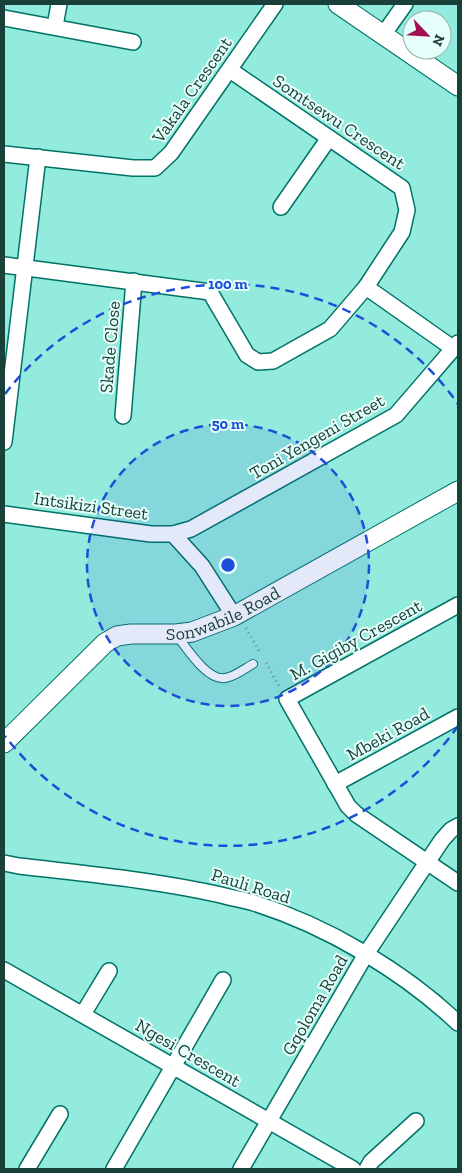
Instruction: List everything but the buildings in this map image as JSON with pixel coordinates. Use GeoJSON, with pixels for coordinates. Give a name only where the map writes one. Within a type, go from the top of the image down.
{"type":"FeatureCollection","features":[{"type":"Feature","properties":{"kind":"street"},"geometry":{"type":"LineString","coordinates":[[55,26],[59,4]]}},
{"type":"Feature","properties":{"kind":"street","name":"Vakala Crescent"},"geometry":{"type":"LineString","coordinates":[[4,154],[133,168],[154,168],[165,161],[171,153],[275,4]]}},
{"type":"Feature","properties":{"kind":"street"},"geometry":{"type":"LineString","coordinates":[[338,4],[458,86]]}},
{"type":"Feature","properties":{"kind":"street"},"geometry":{"type":"LineString","coordinates":[[383,35],[405,4]]}},
{"type":"Feature","properties":{"kind":"street"},"geometry":{"type":"LineString","coordinates":[[4,18],[133,42]]}},
{"type":"Feature","properties":{"kind":"street","name":"Somtsewu Crescent"},"geometry":{"type":"LineString","coordinates":[[4,265],[210,292],[248,355],[258,362],[273,361],[330,329],[366,287],[402,232],[406,210],[402,188],[230,70]]}},
{"type":"Feature","properties":{"kind":"street"},"geometry":{"type":"LineString","coordinates":[[281,207],[329,138]]}},
{"type":"Feature","properties":{"kind":"street"},"geometry":{"type":"LineString","coordinates":[[4,442],[38,157]]}},
{"type":"Feature","properties":{"kind":"street","name":"Skade Close"},"geometry":{"type":"LineString","coordinates":[[123,416],[134,281]]}},
{"type":"Feature","properties":{"kind":"street"},"geometry":{"type":"LineString","coordinates":[[366,287],[456,346]]}},
{"type":"Feature","properties":{"kind":"street","name":"Toni Yengeni Street"},"geometry":{"type":"LineString","coordinates":[[173,534],[191,529],[396,415],[456,346]]}},
{"type":"Feature","properties":{"kind":"street","name":"Sonwabile Road"},"geometry":{"type":"LineString","coordinates":[[4,743],[105,643],[117,636],[192,632],[234,616],[458,491]]}},
{"type":"Feature","properties":{"kind":"street","name":"Intsikizi Street"},"geometry":{"type":"LineString","coordinates":[[4,514],[151,534],[173,534]]}},
{"type":"Feature","properties":{"kind":"street"},"geometry":{"type":"LineString","coordinates":[[173,534],[202,566],[234,616]]}},
{"type":"Feature","properties":{"kind":"street","name":"M. Gigiby Crescent"},"geometry":{"type":"LineString","coordinates":[[458,605],[287,699],[348,806],[356,814],[458,883]]}},
{"type":"Feature","properties":{"kind":"street","name":"Mbeki Road"},"geometry":{"type":"LineString","coordinates":[[335,784],[458,716]]}},
{"type":"Feature","properties":{"kind":"street","name":"Gqoloma Road"},"geometry":{"type":"LineString","coordinates":[[241,1169],[366,954],[442,840],[451,830],[458,826]]}},
{"type":"Feature","properties":{"kind":"street","name":"Pauli Road"},"geometry":{"type":"LineString","coordinates":[[4,863],[158,883],[254,903],[303,922],[344,941],[439,1004],[458,1023]]}},
{"type":"Feature","properties":{"kind":"street","name":"Ngesi Crescent"},"geometry":{"type":"LineString","coordinates":[[4,970],[353,1169]]}},
{"type":"Feature","properties":{"kind":"street"},"geometry":{"type":"LineString","coordinates":[[83,1014],[109,971]]}},
{"type":"Feature","properties":{"kind":"street"},"geometry":{"type":"LineString","coordinates":[[114,1169],[223,980]]}},
{"type":"Feature","properties":{"kind":"street"},"geometry":{"type":"LineString","coordinates":[[27,1169],[60,1114]]}},
{"type":"Feature","properties":{"kind":"street"},"geometry":{"type":"LineString","coordinates":[[367,1169],[371,1162],[416,1121]]}},
{"type":"Feature","properties":{"kind":"lane"},"geometry":{"type":"LineString","coordinates":[[176,634],[206,672],[215,677],[226,678],[253,664]]}}]}
